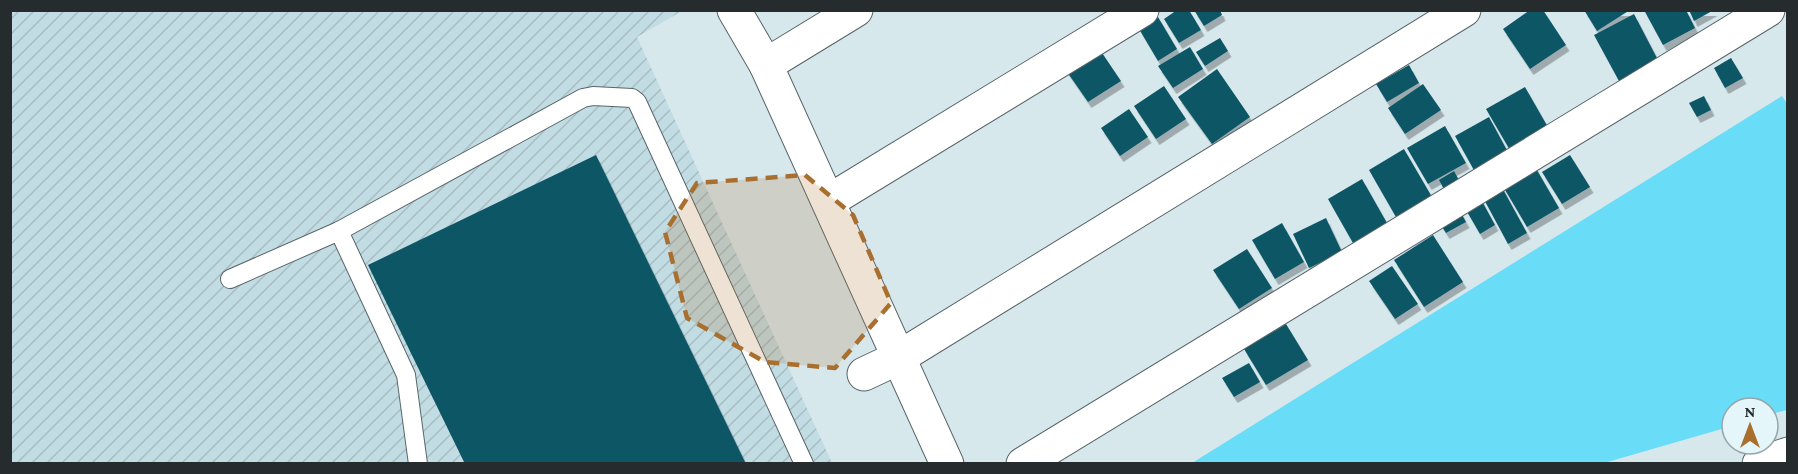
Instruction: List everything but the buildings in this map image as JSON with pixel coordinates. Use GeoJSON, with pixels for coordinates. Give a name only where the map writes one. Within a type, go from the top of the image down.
{"type":"FeatureCollection","features":[{"type":"Feature","properties":{"kind":"main road"},"geometry":{"type":"LineString","coordinates":[[734,10],[766,64],[947,464]]}},
{"type":"Feature","properties":{"kind":"main road"},"geometry":{"type":"LineString","coordinates":[[766,64],[856,10]]}},
{"type":"Feature","properties":{"kind":"main road"},"geometry":{"type":"LineString","coordinates":[[829,201],[1142,10]]}},
{"type":"Feature","properties":{"kind":"main road"},"geometry":{"type":"LineString","coordinates":[[864,374],[898,358],[1464,10]]}},
{"type":"Feature","properties":{"kind":"main road"},"geometry":{"type":"LineString","coordinates":[[1023,464],[1768,10]]}},
{"type":"Feature","properties":{"kind":"main road"},"geometry":{"type":"LineString","coordinates":[[1759,464],[1788,454]]}},
{"type":"Feature","properties":{"kind":"lane"},"geometry":{"type":"LineString","coordinates":[[230,279],[339,231],[583,98],[593,96],[632,98],[637,102],[804,464]]}},
{"type":"Feature","properties":{"kind":"lane"},"geometry":{"type":"LineString","coordinates":[[339,231],[406,375],[418,464]]}},
{"type":"Feature","properties":{"kind":"highlighted area"},"geometry":{"type":"Polygon","coordinates":[[[805,175],[853,215],[891,303],[835,368],[765,362],[687,318],[665,232],[697,183],[805,175]]]}},
{"type":"Feature","properties":{"kind":"shaded area"},"geometry":{"type":"Polygon","coordinates":[[[10,11],[682,11],[637,37],[832,463],[11,463],[10,11]]]}},
{"type":"Feature","properties":{"kind":"shaded area"},"geometry":{"type":"Polygon","coordinates":[[[1782,96],[1788,105],[1787,410],[1780,412],[1780,396],[1720,396],[1720,429],[1604,463],[1192,463],[1782,96]]]}}]}
